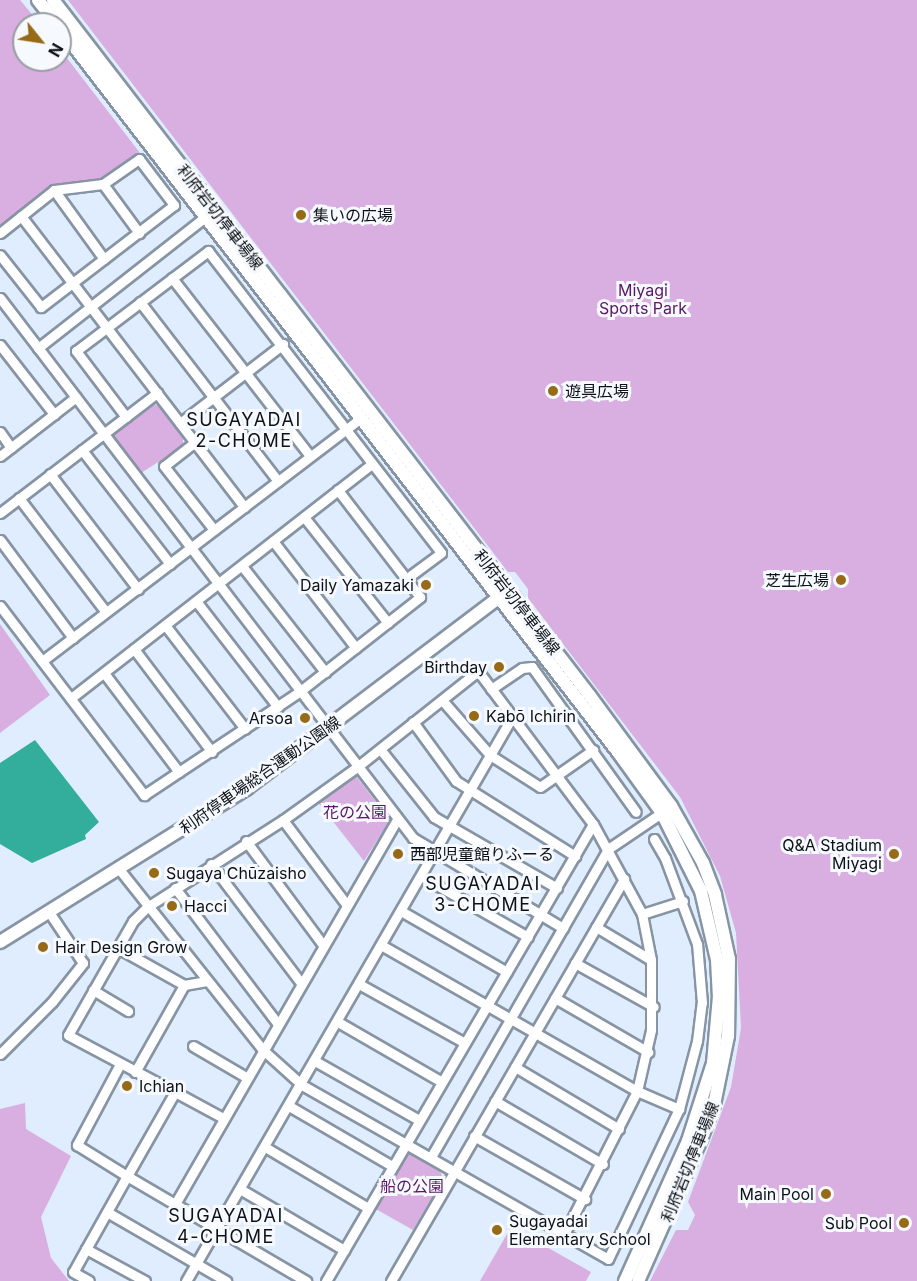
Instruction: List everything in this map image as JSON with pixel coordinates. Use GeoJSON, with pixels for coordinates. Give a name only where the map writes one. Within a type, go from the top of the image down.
{"type":"FeatureCollection","features":[{"type":"Feature","properties":{"kind":"main road"},"geometry":{"type":"LineString","coordinates":[[38,0],[48,12]]}},
{"type":"Feature","properties":{"kind":"main road","name":"利府岩切停車場線"},"geometry":{"type":"LineString","coordinates":[[53,0],[361,418],[504,594]]}},
{"type":"Feature","properties":{"kind":"main road","name":"利府岩切停車場線"},"geometry":{"type":"LineString","coordinates":[[72,43],[210,213],[504,594],[666,809],[703,863],[717,905],[729,959],[729,1036],[714,1105],[638,1281]]}},
{"type":"Feature","properties":{"kind":"main road","name":"利府停車場総合運動公園線"},"geometry":{"type":"LineString","coordinates":[[0,942],[247,788],[504,594]]}},
{"type":"Feature","properties":{"kind":"main road","name":"利府岩切停車場線"},"geometry":{"type":"LineString","coordinates":[[625,1281],[688,1141],[716,1041],[719,996],[712,929],[701,891],[666,809]]}},
{"type":"Feature","properties":{"kind":"street"},"geometry":{"type":"LineString","coordinates":[[0,233],[54,190],[103,184],[139,159],[174,205],[41,307],[0,255]]}},
{"type":"Feature","properties":{"kind":"street"},"geometry":{"type":"LineString","coordinates":[[103,184],[139,233]]}},
{"type":"Feature","properties":{"kind":"street"},"geometry":{"type":"LineString","coordinates":[[54,190],[104,259]]}},
{"type":"Feature","properties":{"kind":"street"},"geometry":{"type":"LineString","coordinates":[[38,348],[210,213]]}},
{"type":"Feature","properties":{"kind":"street"},"geometry":{"type":"LineString","coordinates":[[21,216],[244,507]]}},
{"type":"Feature","properties":{"kind":"street"},"geometry":{"type":"LineString","coordinates":[[126,417],[76,351],[208,251],[283,344],[345,430],[441,553],[406,579]]}},
{"type":"Feature","properties":{"kind":"street"},"geometry":{"type":"LineString","coordinates":[[172,278],[310,456]]}},
{"type":"Feature","properties":{"kind":"street"},"geometry":{"type":"LineString","coordinates":[[0,298],[397,819],[434,853],[563,928]]}},
{"type":"Feature","properties":{"kind":"street"},"geometry":{"type":"LineString","coordinates":[[140,302],[278,481]]}},
{"type":"Feature","properties":{"kind":"street"},"geometry":{"type":"LineString","coordinates":[[180,423],[283,344]]}},
{"type":"Feature","properties":{"kind":"street"},"geometry":{"type":"LineString","coordinates":[[0,345],[3,357],[54,414]]}},
{"type":"Feature","properties":{"kind":"street"},"geometry":{"type":"LineString","coordinates":[[0,513],[157,393]]}},
{"type":"Feature","properties":{"kind":"street"},"geometry":{"type":"LineString","coordinates":[[0,456],[76,397]]}},
{"type":"Feature","properties":{"kind":"street"},"geometry":{"type":"LineString","coordinates":[[42,661],[361,418]]}},
{"type":"Feature","properties":{"kind":"street"},"geometry":{"type":"LineString","coordinates":[[0,432],[11,447]]}},
{"type":"Feature","properties":{"kind":"street"},"geometry":{"type":"LineString","coordinates":[[195,442],[164,466],[214,530]]}},
{"type":"Feature","properties":{"kind":"street"},"geometry":{"type":"LineString","coordinates":[[82,450],[170,564]]}},
{"type":"Feature","properties":{"kind":"street"},"geometry":{"type":"LineString","coordinates":[[71,698],[372,464]]}},
{"type":"Feature","properties":{"kind":"street"},"geometry":{"type":"LineString","coordinates":[[50,474],[138,589]]}},
{"type":"Feature","properties":{"kind":"street"},"geometry":{"type":"LineString","coordinates":[[0,606],[144,795],[212,752],[299,692],[420,597],[338,490]]}},
{"type":"Feature","properties":{"kind":"street"},"geometry":{"type":"LineString","coordinates":[[19,498],[106,612]]}},
{"type":"Feature","properties":{"kind":"street"},"geometry":{"type":"LineString","coordinates":[[304,517],[388,623]]}},
{"type":"Feature","properties":{"kind":"street"},"geometry":{"type":"LineString","coordinates":[[0,540],[73,638]]}},
{"type":"Feature","properties":{"kind":"street"},"geometry":{"type":"LineString","coordinates":[[273,542],[356,648]]}},
{"type":"Feature","properties":{"kind":"street"},"geometry":{"type":"LineString","coordinates":[[242,566],[325,672]]}},
{"type":"Feature","properties":{"kind":"street"},"geometry":{"type":"LineString","coordinates":[[196,601],[278,707]]}},
{"type":"Feature","properties":{"kind":"street"},"geometry":{"type":"LineString","coordinates":[[165,625],[245,729]]}},
{"type":"Feature","properties":{"kind":"street"},"geometry":{"type":"LineString","coordinates":[[134,649],[212,752]]}},
{"type":"Feature","properties":{"kind":"street"},"geometry":{"type":"LineString","coordinates":[[491,689],[522,668],[532,667],[594,750],[636,812]]}},
{"type":"Feature","properties":{"kind":"street"},"geometry":{"type":"LineString","coordinates":[[223,1118],[68,1035],[93,990],[133,921],[147,907],[246,841],[283,820],[357,767],[478,671],[593,824],[608,849],[642,914],[651,960],[654,1007],[648,1052],[637,1091],[603,1164],[564,1234]]}},
{"type":"Feature","properties":{"kind":"street"},"geometry":{"type":"LineString","coordinates":[[104,673],[179,772]]}},
{"type":"Feature","properties":{"kind":"street"},"geometry":{"type":"LineString","coordinates":[[441,700],[490,755],[540,787],[594,750]]}},
{"type":"Feature","properties":{"kind":"street"},"geometry":{"type":"LineString","coordinates":[[186,1281],[290,1106],[512,717]]}},
{"type":"Feature","properties":{"kind":"street"},"geometry":{"type":"LineString","coordinates":[[413,722],[456,781],[575,856]]}},
{"type":"Feature","properties":{"kind":"street"},"geometry":{"type":"LineString","coordinates":[[380,749],[434,817],[556,888]]}},
{"type":"Feature","properties":{"kind":"street"},"geometry":{"type":"LineString","coordinates":[[430,1157],[608,849],[666,809]]}},
{"type":"Feature","properties":{"kind":"street"},"geometry":{"type":"LineString","coordinates":[[175,1204],[262,1048],[397,819]]}},
{"type":"Feature","properties":{"kind":"street"},"geometry":{"type":"LineString","coordinates":[[283,820],[346,904]]}},
{"type":"Feature","properties":{"kind":"street"},"geometry":{"type":"LineString","coordinates":[[326,1281],[542,915],[593,824]]}},
{"type":"Feature","properties":{"kind":"street"},"geometry":{"type":"LineString","coordinates":[[119,869],[147,907],[262,1048],[302,1084],[608,1259],[679,1109],[697,1041],[702,1003],[697,944],[683,901],[654,839]]}},
{"type":"Feature","properties":{"kind":"street"},"geometry":{"type":"LineString","coordinates":[[246,841],[323,945]]}},
{"type":"Feature","properties":{"kind":"street"},"geometry":{"type":"LineString","coordinates":[[211,864],[301,983]]}},
{"type":"Feature","properties":{"kind":"street"},"geometry":{"type":"LineString","coordinates":[[421,876],[528,937]]}},
{"type":"Feature","properties":{"kind":"street"},"geometry":{"type":"LineString","coordinates":[[391,1281],[624,879]]}},
{"type":"Feature","properties":{"kind":"street"},"geometry":{"type":"LineString","coordinates":[[175,888],[277,1023]]}},
{"type":"Feature","properties":{"kind":"street"},"geometry":{"type":"LineString","coordinates":[[642,914],[683,901]]}},
{"type":"Feature","properties":{"kind":"street"},"geometry":{"type":"LineString","coordinates":[[401,911],[507,972]]}},
{"type":"Feature","properties":{"kind":"street"},"geometry":{"type":"LineString","coordinates":[[0,1054],[52,1002],[83,963],[49,912]]}},
{"type":"Feature","properties":{"kind":"street"},"geometry":{"type":"LineString","coordinates":[[596,927],[651,960]]}},
{"type":"Feature","properties":{"kind":"street"},"geometry":{"type":"LineString","coordinates":[[381,945],[637,1091],[679,1109]]}},
{"type":"Feature","properties":{"kind":"street"},"geometry":{"type":"LineString","coordinates":[[118,948],[184,985],[207,981]]}},
{"type":"Feature","properties":{"kind":"street"},"geometry":{"type":"LineString","coordinates":[[575,963],[654,1007]]}},
{"type":"Feature","properties":{"kind":"street"},"geometry":{"type":"LineString","coordinates":[[359,984],[465,1043]]}},
{"type":"Feature","properties":{"kind":"street"},"geometry":{"type":"LineString","coordinates":[[135,1072],[184,985]]}},
{"type":"Feature","properties":{"kind":"street"},"geometry":{"type":"LineString","coordinates":[[93,990],[128,1011]]}},
{"type":"Feature","properties":{"kind":"street"},"geometry":{"type":"LineString","coordinates":[[555,998],[648,1052]]}},
{"type":"Feature","properties":{"kind":"street"},"geometry":{"type":"LineString","coordinates":[[338,1022],[442,1082]]}},
{"type":"Feature","properties":{"kind":"street"},"geometry":{"type":"LineString","coordinates":[[193,1046],[246,1077]]}},
{"type":"Feature","properties":{"kind":"street"},"geometry":{"type":"LineString","coordinates":[[315,1061],[419,1120]]}},
{"type":"Feature","properties":{"kind":"street"},"geometry":{"type":"LineString","coordinates":[[120,1064],[77,1145],[306,1281]]}},
{"type":"Feature","properties":{"kind":"street"},"geometry":{"type":"LineString","coordinates":[[514,1067],[619,1129]]}},
{"type":"Feature","properties":{"kind":"street"},"geometry":{"type":"LineString","coordinates":[[88,1281],[73,1272],[175,1092]]}},
{"type":"Feature","properties":{"kind":"street"},"geometry":{"type":"LineString","coordinates":[[495,1101],[603,1164]]}},
{"type":"Feature","properties":{"kind":"street"},"geometry":{"type":"LineString","coordinates":[[290,1106],[392,1166]]}},
{"type":"Feature","properties":{"kind":"street"},"geometry":{"type":"LineString","coordinates":[[474,1136],[585,1199]]}},
{"type":"Feature","properties":{"kind":"street"},"geometry":{"type":"LineString","coordinates":[[266,1147],[368,1208]]}},
{"type":"Feature","properties":{"kind":"street"},"geometry":{"type":"LineString","coordinates":[[240,1189],[344,1250]]}},
{"type":"Feature","properties":{"kind":"street"},"geometry":{"type":"LineString","coordinates":[[107,1212],[226,1281]]}},
{"type":"Feature","properties":{"kind":"street"},"geometry":{"type":"LineString","coordinates":[[86,1249],[142,1280]]}},
{"type":"Feature","properties":{"kind":"green space"},"geometry":{"type":"Polygon","coordinates":[[[0,0],[20,0],[30,12],[12,12],[12,72],[72,72],[72,65],[140,153],[102,180],[53,187],[0,227],[0,0]]]}},
{"type":"Feature","properties":{"kind":"green space","name":"Miyagi Sports Park"},"geometry":{"type":"Polygon","coordinates":[[[68,0],[917,0],[917,1281],[650,1281],[676,1230],[688,1230],[695,1215],[688,1202],[731,1087],[741,1028],[736,933],[720,876],[680,797],[528,598],[528,589],[515,572],[508,572],[68,0]]]}},
{"type":"Feature","properties":{"kind":"green space"},"geometry":{"type":"Polygon","coordinates":[[[152,404],[160,406],[183,438],[183,446],[141,473],[113,435],[152,404]]]}},
{"type":"Feature","properties":{"kind":"green space"},"geometry":{"type":"Polygon","coordinates":[[[0,624],[50,695],[0,733],[0,624]]]}},
{"type":"Feature","properties":{"kind":"green space","name":"花の公園"},"geometry":{"type":"Polygon","coordinates":[[[356,776],[390,820],[364,861],[317,801],[356,776]]]}},
{"type":"Feature","properties":{"kind":"green space"},"geometry":{"type":"Polygon","coordinates":[[[25,1103],[26,1129],[71,1156],[41,1217],[51,1258],[69,1281],[0,1281],[0,1109],[25,1103]]]}},
{"type":"Feature","properties":{"kind":"green space","name":"船の公園"},"geometry":{"type":"Polygon","coordinates":[[[409,1154],[440,1171],[443,1179],[413,1230],[374,1208],[402,1156],[409,1154]]]}},
{"type":"Feature","properties":{"kind":"green space"},"geometry":{"type":"Polygon","coordinates":[[[511,1227],[591,1272],[586,1281],[480,1281],[511,1227]]]}},
{"type":"Feature","properties":{"kind":"shaded area"},"geometry":{"type":"Polygon","coordinates":[[[35,740],[99,822],[85,835],[86,839],[32,863],[0,844],[0,763],[35,740]]]}},
{"type":"Feature","properties":{"kind":"place","name":"集いの広場"},"geometry":{"type":"Point","coordinates":[301,215]}},
{"type":"Feature","properties":{"kind":"place","name":"遊具広場"},"geometry":{"type":"Point","coordinates":[553,391]}},
{"type":"Feature","properties":{"kind":"place","name":"芝生広場"},"geometry":{"type":"Point","coordinates":[841,580]}},
{"type":"Feature","properties":{"kind":"place","name":"Daily Yamazaki"},"geometry":{"type":"Point","coordinates":[426,585]}},
{"type":"Feature","properties":{"kind":"place","name":"Birthday"},"geometry":{"type":"Point","coordinates":[499,667]}},
{"type":"Feature","properties":{"kind":"place","name":"Kabō Ichirin"},"geometry":{"type":"Point","coordinates":[474,716]}},
{"type":"Feature","properties":{"kind":"place","name":"Arsoa"},"geometry":{"type":"Point","coordinates":[305,718]}},
{"type":"Feature","properties":{"kind":"place","name":"西部児童館りふーる"},"geometry":{"type":"Point","coordinates":[398,854]}},
{"type":"Feature","properties":{"kind":"place","name":"Q&A Stadium Miyagi"},"geometry":{"type":"Point","coordinates":[894,854]}},
{"type":"Feature","properties":{"kind":"place","name":"Sugaya Chūzaisho"},"geometry":{"type":"Point","coordinates":[154,873]}},
{"type":"Feature","properties":{"kind":"place","name":"Hacci"},"geometry":{"type":"Point","coordinates":[172,906]}},
{"type":"Feature","properties":{"kind":"place","name":"Hair Design Grow"},"geometry":{"type":"Point","coordinates":[43,947]}},
{"type":"Feature","properties":{"kind":"place","name":"Ichian"},"geometry":{"type":"Point","coordinates":[127,1086]}},
{"type":"Feature","properties":{"kind":"place","name":"Main Pool"},"geometry":{"type":"Point","coordinates":[826,1194]}},
{"type":"Feature","properties":{"kind":"place","name":"Sub Pool"},"geometry":{"type":"Point","coordinates":[904,1223]}},
{"type":"Feature","properties":{"kind":"place","name":"Sugayadai Elementary School"},"geometry":{"type":"Point","coordinates":[497,1230]}},
{"type":"Feature","properties":{"kind":"district","name":"SUGAYADAI 2-CHOME"},"geometry":{"type":"Point","coordinates":[244,431]}},
{"type":"Feature","properties":{"kind":"district","name":"SUGAYADAI 3-CHOME"},"geometry":{"type":"Point","coordinates":[483,895]}},
{"type":"Feature","properties":{"kind":"district","name":"SUGAYADAI 4-CHOME"},"geometry":{"type":"Point","coordinates":[226,1227]}}]}
